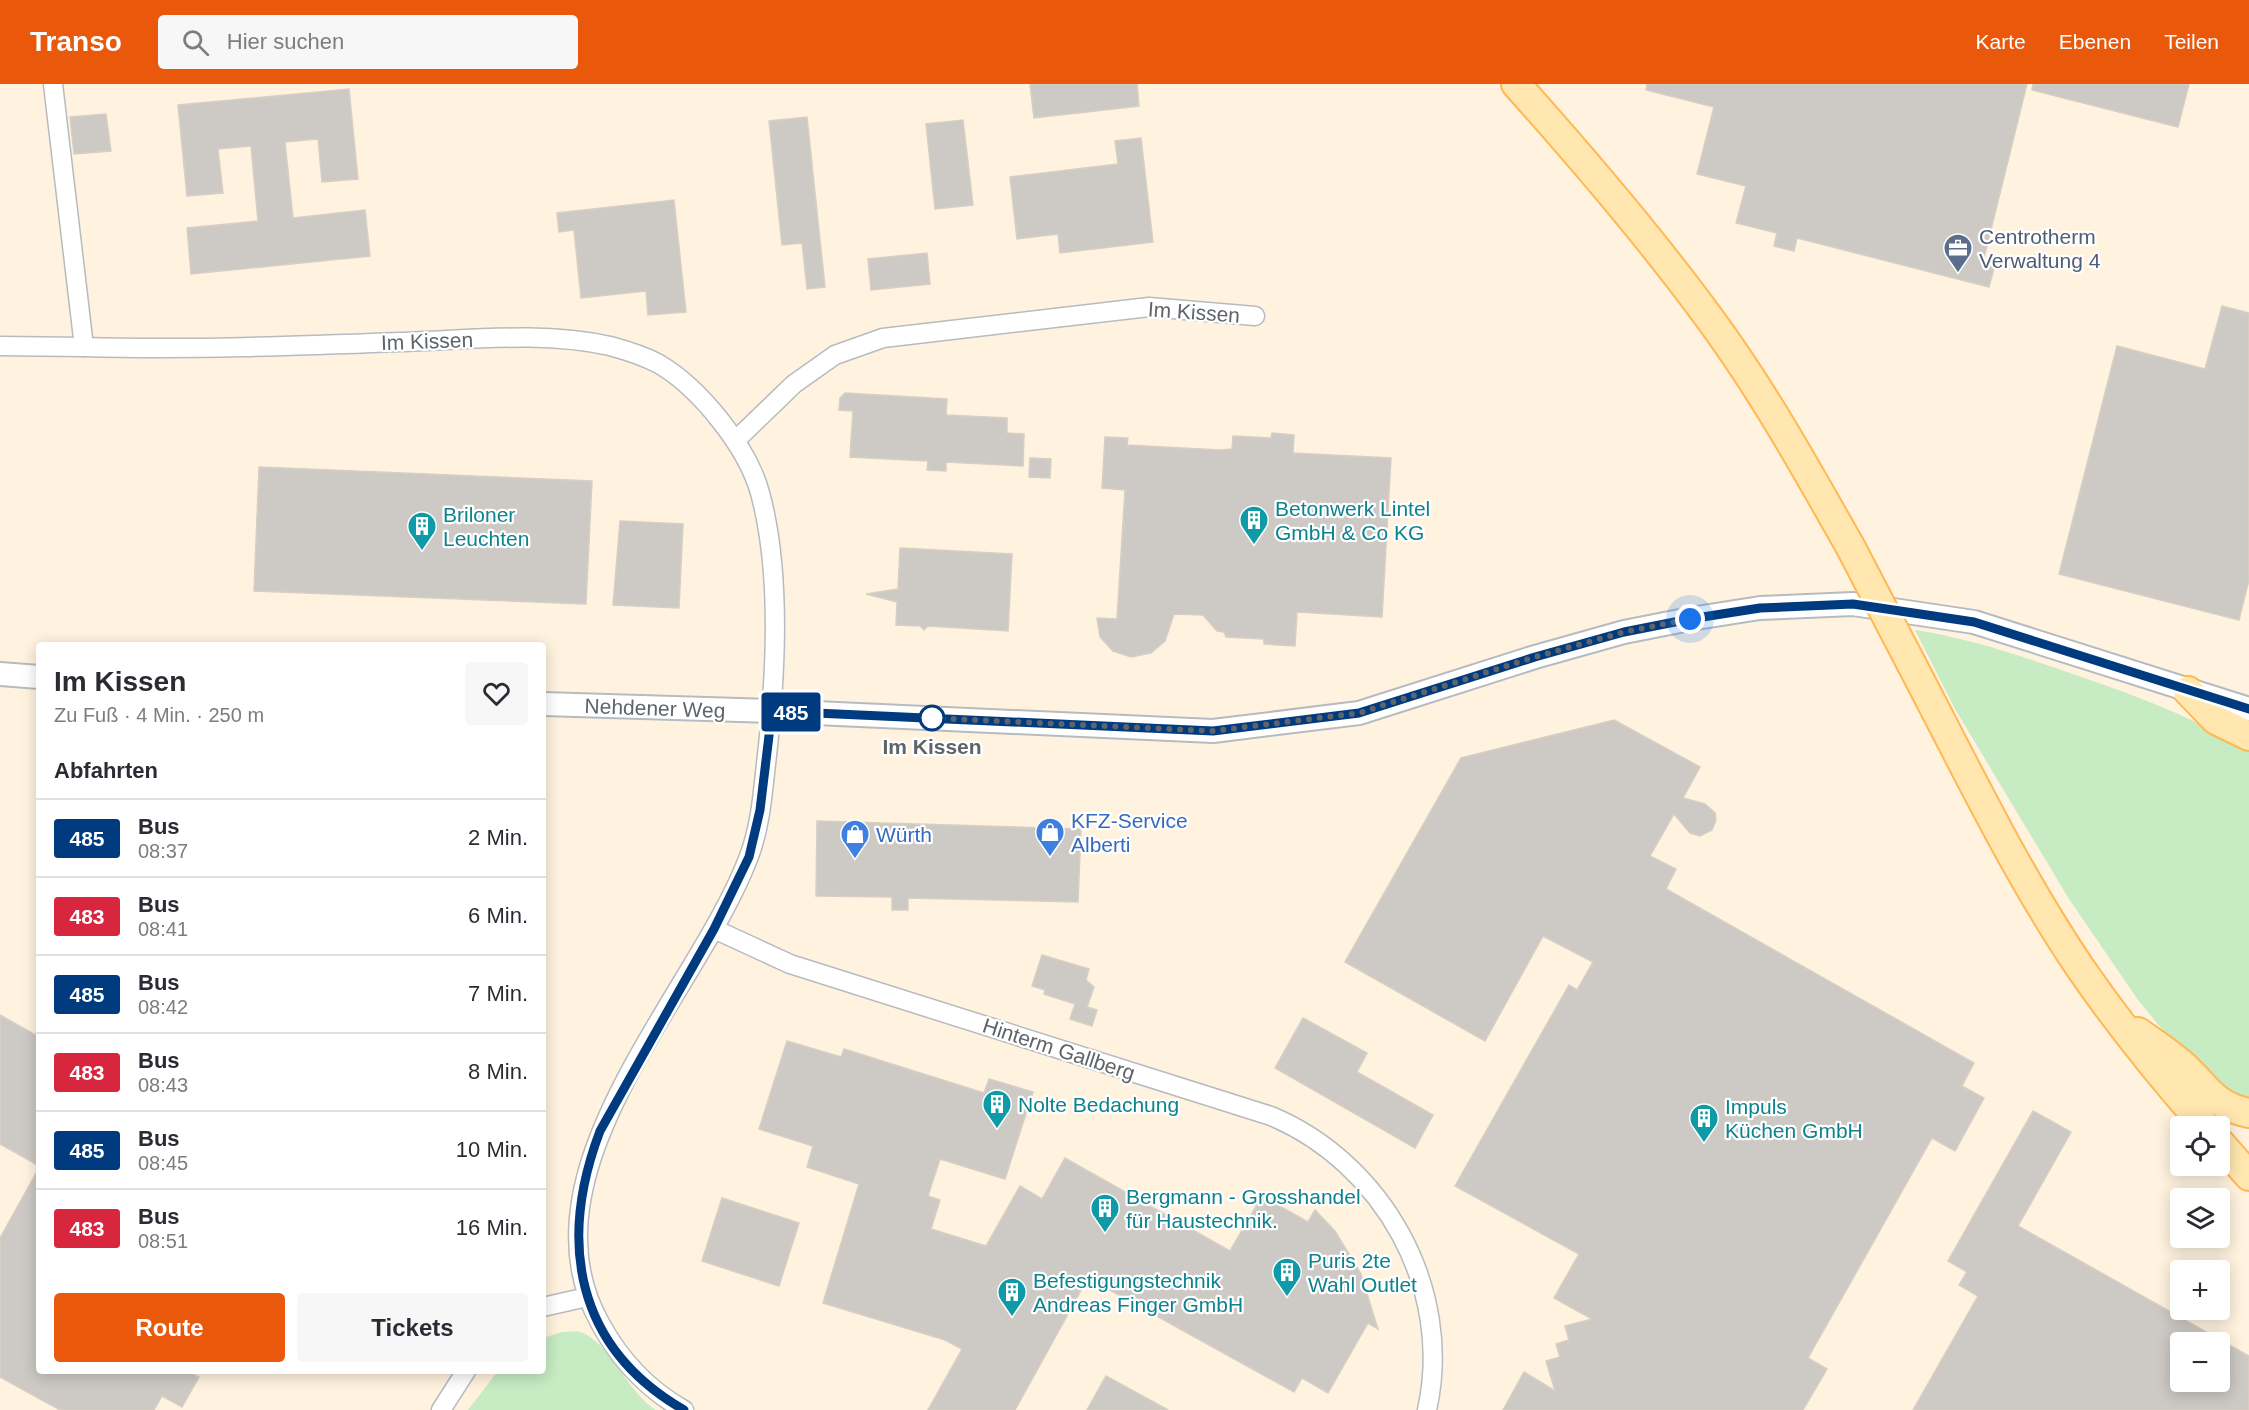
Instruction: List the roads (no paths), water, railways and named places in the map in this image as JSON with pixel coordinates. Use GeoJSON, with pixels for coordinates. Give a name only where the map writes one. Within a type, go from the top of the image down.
{"type":"FeatureCollection","features":[{"type":"Feature","properties":{"kind":"main road"},"geometry":{"type":"LineString","coordinates":[[1516,84],[1601,179],[1711,320],[1798,455],[1851,548],[2031,888],[2079,965],[2114,1015],[2158,1073],[2196,1116]]}},
{"type":"Feature","properties":{"kind":"main road"},"geometry":{"type":"LineString","coordinates":[[2188,691],[2216,720],[2249,736]]}},
{"type":"Feature","properties":{"kind":"main road"},"geometry":{"type":"LineString","coordinates":[[2114,1015],[2181,1063],[2208,1093],[2226,1105],[2249,1113]]}},
{"type":"Feature","properties":{"kind":"main road"},"geometry":{"type":"LineString","coordinates":[[2230,1152],[2247,1168]]}},
{"type":"Feature","properties":{"kind":"street"},"geometry":{"type":"LineString","coordinates":[[53,84],[84,347]]}},
{"type":"Feature","properties":{"kind":"street","name":"Im Kissen"},"geometry":{"type":"LineString","coordinates":[[736,440],[794,384],[835,355],[883,338],[1149,307],[1255,316]]}},
{"type":"Feature","properties":{"kind":"street","name":"Im Kissen"},"geometry":{"type":"LineString","coordinates":[[0,346],[160,348],[532,338],[611,347],[659,364],[702,401],[736,440],[760,491],[771,555],[772,711]]}},
{"type":"Feature","properties":{"kind":"street","name":"Nehdener Weg"},"geometry":{"type":"LineString","coordinates":[[546,704],[772,711],[1213,731],[1359,713],[1535,657],[1624,632],[1760,608],[1853,604],[1974,622],[2188,691],[2249,708]]}},
{"type":"Feature","properties":{"kind":"street"},"geometry":{"type":"LineString","coordinates":[[0,674],[36,676]]}},
{"type":"Feature","properties":{"kind":"street"},"geometry":{"type":"LineString","coordinates":[[684,1410],[653,1389],[626,1362],[602,1327],[587,1297],[581,1273],[577,1235],[581,1196],[590,1157],[605,1120],[735,889],[756,834],[772,711]]}},
{"type":"Feature","properties":{"kind":"street","name":"Hinterm Gallberg"},"geometry":{"type":"LineString","coordinates":[[714,929],[790,964],[1271,1116],[1320,1142],[1353,1168],[1367,1184],[1406,1244],[1417,1273],[1430,1333],[1432,1374],[1427,1410]]}},
{"type":"Feature","properties":{"kind":"street"},"geometry":{"type":"LineString","coordinates":[[546,1306],[587,1297]]}},
{"type":"Feature","properties":{"kind":"street"},"geometry":{"type":"LineString","coordinates":[[441,1410],[464,1374]]}},
{"type":"Feature","properties":{"kind":"place","name":"Centrotherm Verwaltung 4"},"geometry":{"type":"Point","coordinates":[1958,274]}},
{"type":"Feature","properties":{"kind":"place","name":"Betonwerk Lintel GmbH & Co KG"},"geometry":{"type":"Point","coordinates":[1254,546]}},
{"type":"Feature","properties":{"kind":"place","name":"Briloner Leuchten"},"geometry":{"type":"Point","coordinates":[422,552]}},
{"type":"Feature","properties":{"kind":"place","name":"Im Kissen"},"geometry":{"type":"Point","coordinates":[932,718]}},
{"type":"Feature","properties":{"kind":"place","name":"KFZ-Service Alberti"},"geometry":{"type":"Point","coordinates":[1050,858]}},
{"type":"Feature","properties":{"kind":"place","name":"Würth"},"geometry":{"type":"Point","coordinates":[855,860]}},
{"type":"Feature","properties":{"kind":"place","name":"Nolte Bedachung"},"geometry":{"type":"Point","coordinates":[997,1130]}},
{"type":"Feature","properties":{"kind":"place","name":"Impuls Küchen GmbH"},"geometry":{"type":"Point","coordinates":[1704,1144]}},
{"type":"Feature","properties":{"kind":"place","name":"Bergmann - Grosshandel für Haustechnik."},"geometry":{"type":"Point","coordinates":[1105,1234]}},
{"type":"Feature","properties":{"kind":"place","name":"Puris 2te Wahl Outlet"},"geometry":{"type":"Point","coordinates":[1287,1298]}},
{"type":"Feature","properties":{"kind":"place","name":"Befestigungstechnik Andreas Finger GmbH"},"geometry":{"type":"Point","coordinates":[1012,1318]}}]}
